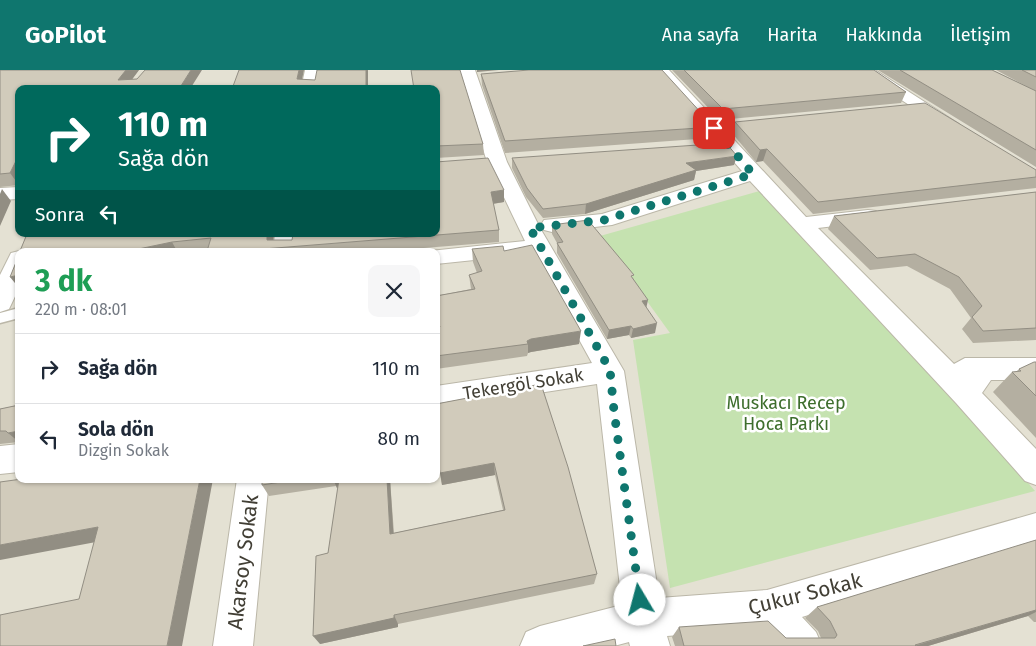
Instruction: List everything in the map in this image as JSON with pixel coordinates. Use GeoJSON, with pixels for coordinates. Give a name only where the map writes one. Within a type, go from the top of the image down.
{"type":"FeatureCollection","features":[{"type":"Feature","properties":{"kind":"street"},"geometry":{"type":"LineString","coordinates":[[311,85],[313,70]]}},
{"type":"Feature","properties":{"kind":"street"},"geometry":{"type":"LineString","coordinates":[[661,70],[712,137],[732,135],[753,174],[966,395],[1036,471]]}},
{"type":"Feature","properties":{"kind":"street"},"geometry":{"type":"LineString","coordinates":[[864,70],[963,132]]}},
{"type":"Feature","properties":{"kind":"street"},"geometry":{"type":"LineString","coordinates":[[475,75],[498,162],[535,237],[610,370],[614,411],[646,633]]}},
{"type":"Feature","properties":{"kind":"street"},"geometry":{"type":"LineString","coordinates":[[893,110],[922,106]]}},
{"type":"Feature","properties":{"kind":"street"},"geometry":{"type":"LineString","coordinates":[[440,256],[535,237],[604,220],[753,174]]}},
{"type":"Feature","properties":{"kind":"street"},"geometry":{"type":"LineString","coordinates":[[0,194],[15,193]]}},
{"type":"Feature","properties":{"kind":"street"},"geometry":{"type":"LineString","coordinates":[[800,224],[889,213]]}},
{"type":"Feature","properties":{"kind":"street"},"geometry":{"type":"LineString","coordinates":[[0,303],[15,268]]}},
{"type":"Feature","properties":{"kind":"street"},"geometry":{"type":"LineString","coordinates":[[938,366],[982,370],[1036,369]]}},
{"type":"Feature","properties":{"kind":"street","name":"Tekergöl Sokak"},"geometry":{"type":"LineString","coordinates":[[440,397],[610,370]]}},
{"type":"Feature","properties":{"kind":"street"},"geometry":{"type":"LineString","coordinates":[[966,395],[982,370]]}},
{"type":"Feature","properties":{"kind":"street"},"geometry":{"type":"LineString","coordinates":[[0,460],[15,458]]}},
{"type":"Feature","properties":{"kind":"street","name":"Akarsoy Sokak"},"geometry":{"type":"LineString","coordinates":[[233,646],[253,483]]}},
{"type":"Feature","properties":{"kind":"street","name":"Çukur Sokak"},"geometry":{"type":"LineString","coordinates":[[540,646],[646,633],[767,609],[1036,529]]}},
{"type":"Feature","properties":{"kind":"street"},"geometry":{"type":"LineString","coordinates":[[767,609],[802,646]]}},
{"type":"Feature","properties":{"kind":"lane"},"geometry":{"type":"LineString","coordinates":[[0,318],[15,314]]}},
{"type":"Feature","properties":{"kind":"shaded area"},"geometry":{"type":"Polygon","coordinates":[[[0,70],[1036,70],[1036,646],[0,646],[0,70]]]}},
{"type":"Feature","properties":{"kind":"green space","name":"Muskacı Recep Hoca Parkı"},"geometry":{"type":"Polygon","coordinates":[[[767,189],[868,293],[1035,491],[670,588],[633,340],[670,333],[600,236],[767,189]]]}},
{"type":"Feature","properties":{"kind":"building"},"geometry":{"type":"Polygon","coordinates":[[[0,70],[126,70],[118,80],[137,79],[145,70],[191,70],[182,85],[15,85],[15,163],[10,173],[0,174],[0,70]]]}},
{"type":"Feature","properties":{"kind":"building"},"geometry":{"type":"Polygon","coordinates":[[[239,70],[299,70],[297,79],[315,80],[317,70],[366,70],[366,85],[233,85],[239,70]]]}},
{"type":"Feature","properties":{"kind":"building"},"geometry":{"type":"Polygon","coordinates":[[[411,70],[460,70],[483,144],[440,146],[440,85],[413,85],[411,70]]]}},
{"type":"Feature","properties":{"kind":"building"},"geometry":{"type":"Polygon","coordinates":[[[529,70],[662,70],[714,127],[505,141],[481,74],[529,70]]]}},
{"type":"Feature","properties":{"kind":"building"},"geometry":{"type":"Polygon","coordinates":[[[684,70],[874,70],[906,92],[723,109],[684,70]]]}},
{"type":"Feature","properties":{"kind":"building"},"geometry":{"type":"Polygon","coordinates":[[[900,70],[992,70],[1036,91],[1036,150],[900,70]]]}},
{"type":"Feature","properties":{"kind":"building"},"geometry":{"type":"Polygon","coordinates":[[[1022,70],[1036,70],[1036,77],[1022,70]]]}},
{"type":"Feature","properties":{"kind":"building"},"geometry":{"type":"Polygon","coordinates":[[[925,103],[1036,170],[1036,177],[818,202],[767,149],[760,150],[735,122],[925,103]]]}},
{"type":"Feature","properties":{"kind":"building"},"geometry":{"type":"Polygon","coordinates":[[[726,143],[737,156],[686,163],[696,170],[586,204],[543,209],[527,188],[512,158],[726,143]]]}},
{"type":"Feature","properties":{"kind":"building"},"geometry":{"type":"Polygon","coordinates":[[[488,158],[504,190],[491,192],[499,230],[440,235],[440,162],[488,158]]]}},
{"type":"Feature","properties":{"kind":"building"},"geometry":{"type":"Polygon","coordinates":[[[1036,192],[1036,328],[983,331],[972,317],[982,306],[959,277],[915,254],[877,258],[834,216],[1036,192]]]}},
{"type":"Feature","properties":{"kind":"building"},"geometry":{"type":"Polygon","coordinates":[[[588,220],[634,275],[631,276],[648,300],[642,301],[657,323],[633,329],[631,326],[609,330],[557,243],[563,242],[552,225],[588,220]]]}},
{"type":"Feature","properties":{"kind":"building"},"geometry":{"type":"Polygon","coordinates":[[[26,237],[267,237],[267,240],[292,240],[292,237],[412,237],[276,248],[208,248],[211,238],[172,242],[143,248],[21,248],[26,237]]]}},
{"type":"Feature","properties":{"kind":"building"},"geometry":{"type":"Polygon","coordinates":[[[532,245],[581,331],[531,339],[527,341],[528,344],[440,355],[440,295],[475,289],[469,275],[482,271],[472,249],[503,246],[504,251],[532,245]]]}},
{"type":"Feature","properties":{"kind":"building"},"geometry":{"type":"Polygon","coordinates":[[[15,265],[15,276],[10,277],[15,265]]]}},
{"type":"Feature","properties":{"kind":"building"},"geometry":{"type":"Polygon","coordinates":[[[1036,362],[1036,396],[1012,372],[1021,371],[1019,369],[1036,362]]]}},
{"type":"Feature","properties":{"kind":"building"},"geometry":{"type":"Polygon","coordinates":[[[541,384],[568,467],[597,574],[394,615],[394,618],[313,636],[316,556],[328,553],[338,483],[387,483],[390,534],[505,510],[494,463],[440,473],[440,403],[541,384]]]}},
{"type":"Feature","properties":{"kind":"building"},"geometry":{"type":"Polygon","coordinates":[[[15,406],[15,432],[8,433],[0,431],[0,409],[15,406]]]}},
{"type":"Feature","properties":{"kind":"building"},"geometry":{"type":"Polygon","coordinates":[[[15,480],[15,483],[199,483],[167,646],[0,646],[0,615],[79,599],[98,527],[0,545],[0,482],[15,480]]]}},
{"type":"Feature","properties":{"kind":"building"},"geometry":{"type":"Polygon","coordinates":[[[1036,540],[1036,610],[916,646],[684,646],[679,627],[768,621],[786,638],[835,638],[837,635],[830,621],[817,607],[1036,540]]]}},
{"type":"Feature","properties":{"kind":"building"},"geometry":{"type":"Polygon","coordinates":[[[615,639],[616,646],[583,646],[615,639]]]}},
{"type":"Feature","properties":{"kind":"route"},"geometry":{"type":"LineString","coordinates":[[640,600],[610,370],[530,228],[604,220],[753,174],[714,128]]}}]}
